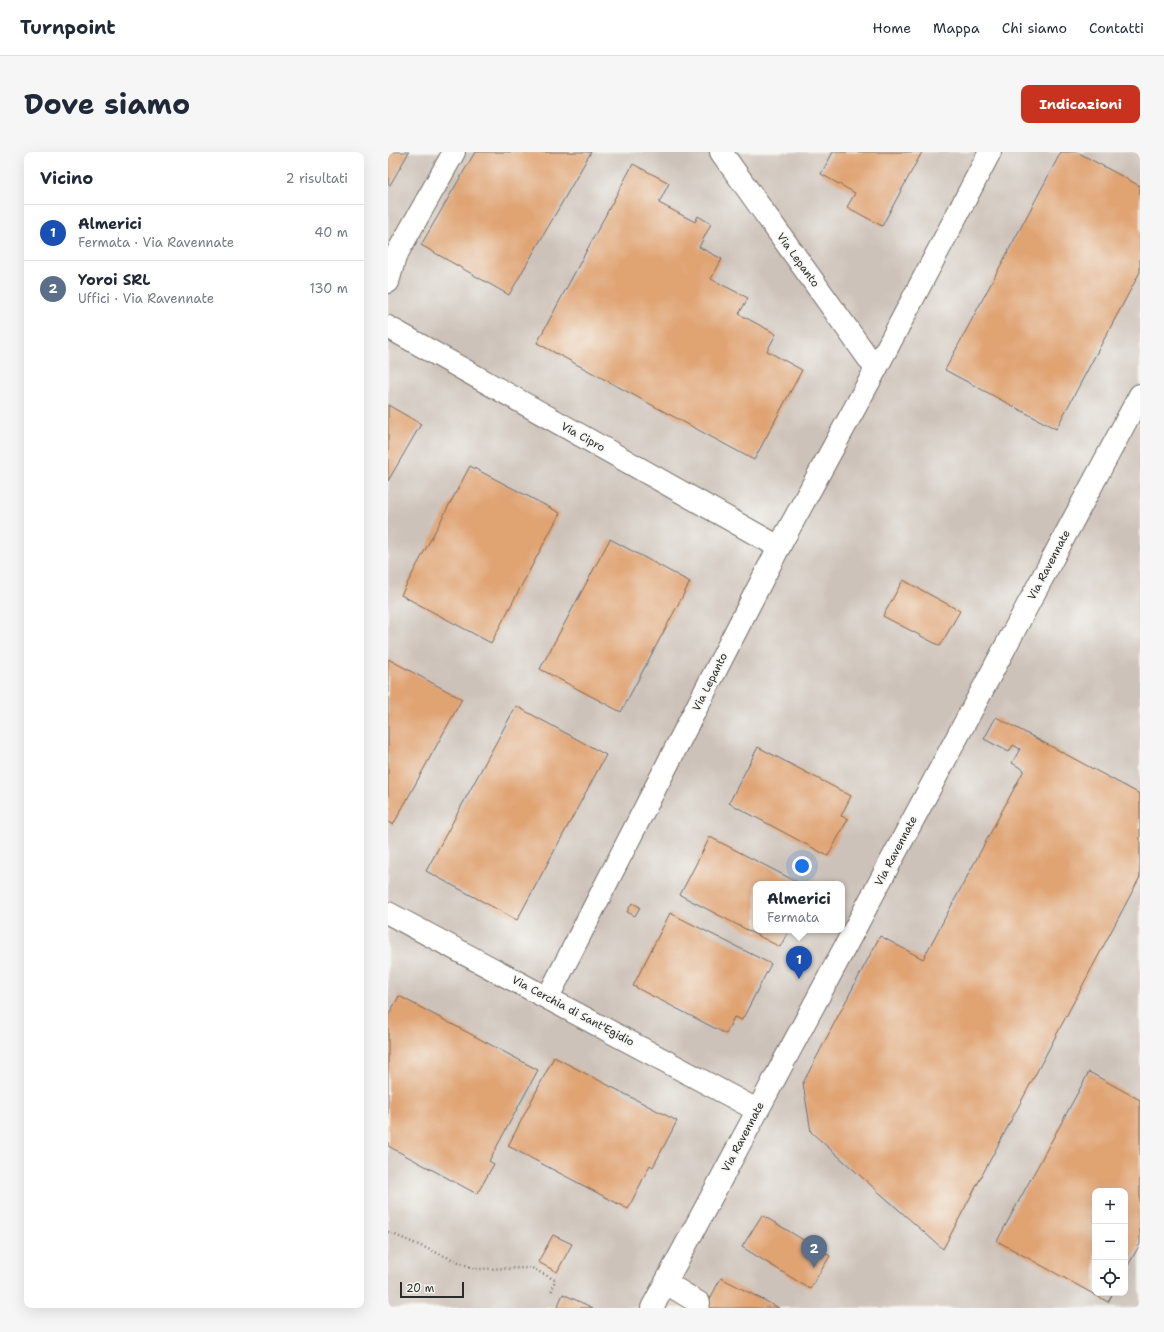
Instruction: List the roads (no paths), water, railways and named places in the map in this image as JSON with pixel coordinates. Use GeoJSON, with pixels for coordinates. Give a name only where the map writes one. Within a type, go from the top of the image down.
{"type":"FeatureCollection","features":[{"type":"Feature","properties":{"kind":"street"},"geometry":{"type":"LineString","coordinates":[[388,282],[395,257],[454,152]]}},
{"type":"Feature","properties":{"kind":"street","name":"Via Lepanto"},"geometry":{"type":"LineString","coordinates":[[721,152],[876,369]]}},
{"type":"Feature","properties":{"kind":"street","name":"Via Lepanto"},"geometry":{"type":"LineString","coordinates":[[548,997],[779,547],[876,369],[990,152]]}},
{"type":"Feature","properties":{"kind":"street","name":"Via Cipro"},"geometry":{"type":"LineString","coordinates":[[388,327],[779,547]]}},
{"type":"Feature","properties":{"kind":"street","name":"Via Ravennate"},"geometry":{"type":"LineString","coordinates":[[652,1308],[1140,395]]}},
{"type":"Feature","properties":{"kind":"street","name":"Via Cerchia di Sant'Egidio"},"geometry":{"type":"LineString","coordinates":[[388,913],[548,997],[757,1110]]}},
{"type":"Feature","properties":{"kind":"street"},"geometry":{"type":"LineString","coordinates":[[666,1283],[699,1303],[697,1308]]}},
{"type":"Feature","properties":{"kind":"place","name":"Almerici"},"geometry":{"type":"Point","coordinates":[799,979]}},
{"type":"Feature","properties":{"kind":"place","name":"Yoroi SRL"},"geometry":{"type":"Point","coordinates":[814,1268]}}]}
